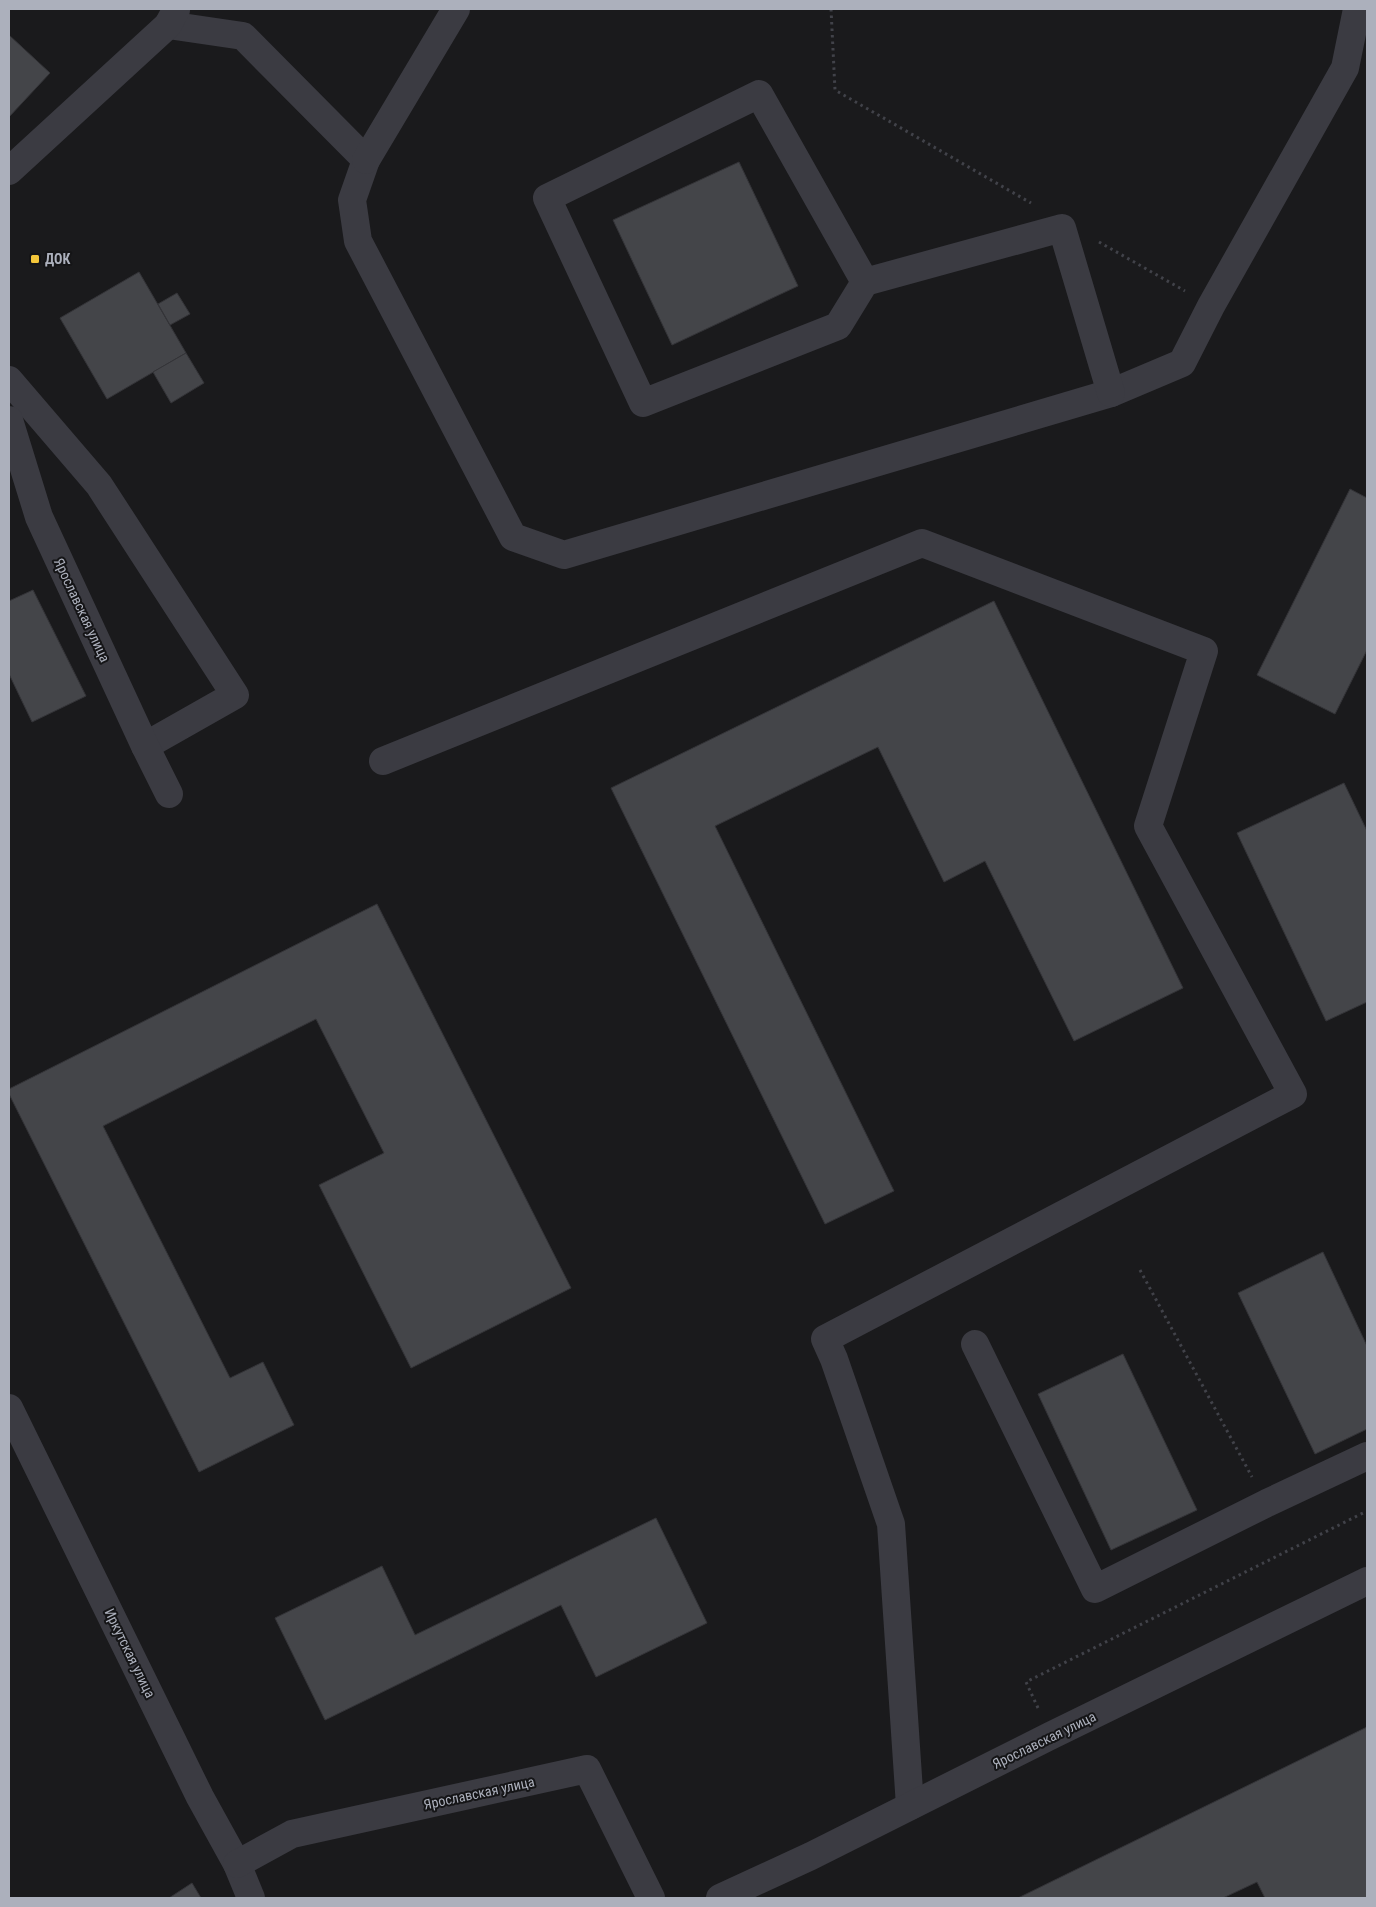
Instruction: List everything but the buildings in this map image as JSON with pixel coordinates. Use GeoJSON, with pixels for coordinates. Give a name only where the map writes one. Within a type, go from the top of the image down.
{"type":"FeatureCollection","features":[{"type":"Feature","properties":{"kind":"street"},"geometry":{"type":"LineString","coordinates":[[456,9],[366,160],[352,200],[358,241],[512,537],[564,555],[1110,393],[1182,363],[1211,306],[1345,68],[1357,9]]}},
{"type":"Feature","properties":{"kind":"street"},"geometry":{"type":"LineString","coordinates":[[9,171],[173,17],[243,36],[366,160]]}},
{"type":"Feature","properties":{"kind":"street"},"geometry":{"type":"LineString","coordinates":[[864,282],[759,94],[547,198],[643,403],[838,326],[864,282],[1062,228],[1110,393]]}},
{"type":"Feature","properties":{"kind":"street"},"geometry":{"type":"LineString","coordinates":[[9,380],[99,485],[235,695],[145,746]]}},
{"type":"Feature","properties":{"kind":"street","name":"Ярославская улица"},"geometry":{"type":"LineString","coordinates":[[9,420],[39,518],[169,794]]}},
{"type":"Feature","properties":{"kind":"street"},"geometry":{"type":"LineString","coordinates":[[383,761],[922,543],[1204,651],[1148,826],[1293,1094],[824,1339],[834,1359],[891,1524],[910,1806]]}},
{"type":"Feature","properties":{"kind":"street"},"geometry":{"type":"LineString","coordinates":[[976,1344],[1095,1589],[1267,1503],[1367,1456]]}},
{"type":"Feature","properties":{"kind":"street","name":"Иркутская улица"},"geometry":{"type":"LineString","coordinates":[[9,1408],[196,1788],[237,1864],[251,1898]]}},
{"type":"Feature","properties":{"kind":"street","name":"Ярославская улица"},"geometry":{"type":"LineString","coordinates":[[720,1898],[811,1856],[1050,1736],[1367,1581]]}},
{"type":"Feature","properties":{"kind":"street","name":"Ярославская улица"},"geometry":{"type":"LineString","coordinates":[[237,1864],[292,1834],[587,1769],[651,1898]]}},
{"type":"Feature","properties":{"kind":"path"},"geometry":{"type":"LineString","coordinates":[[831,9],[835,90],[1032,203]]}},
{"type":"Feature","properties":{"kind":"path"},"geometry":{"type":"LineString","coordinates":[[1092,238],[1211,306]]}},
{"type":"Feature","properties":{"kind":"path"},"geometry":{"type":"LineString","coordinates":[[1140,1270],[1267,1503]]}},
{"type":"Feature","properties":{"kind":"path"},"geometry":{"type":"LineString","coordinates":[[1050,1736],[1026,1682],[1367,1511]]}},
{"type":"Feature","properties":{"kind":"place","name":"ДОК"},"geometry":{"type":"Point","coordinates":[35,259]}}]}
